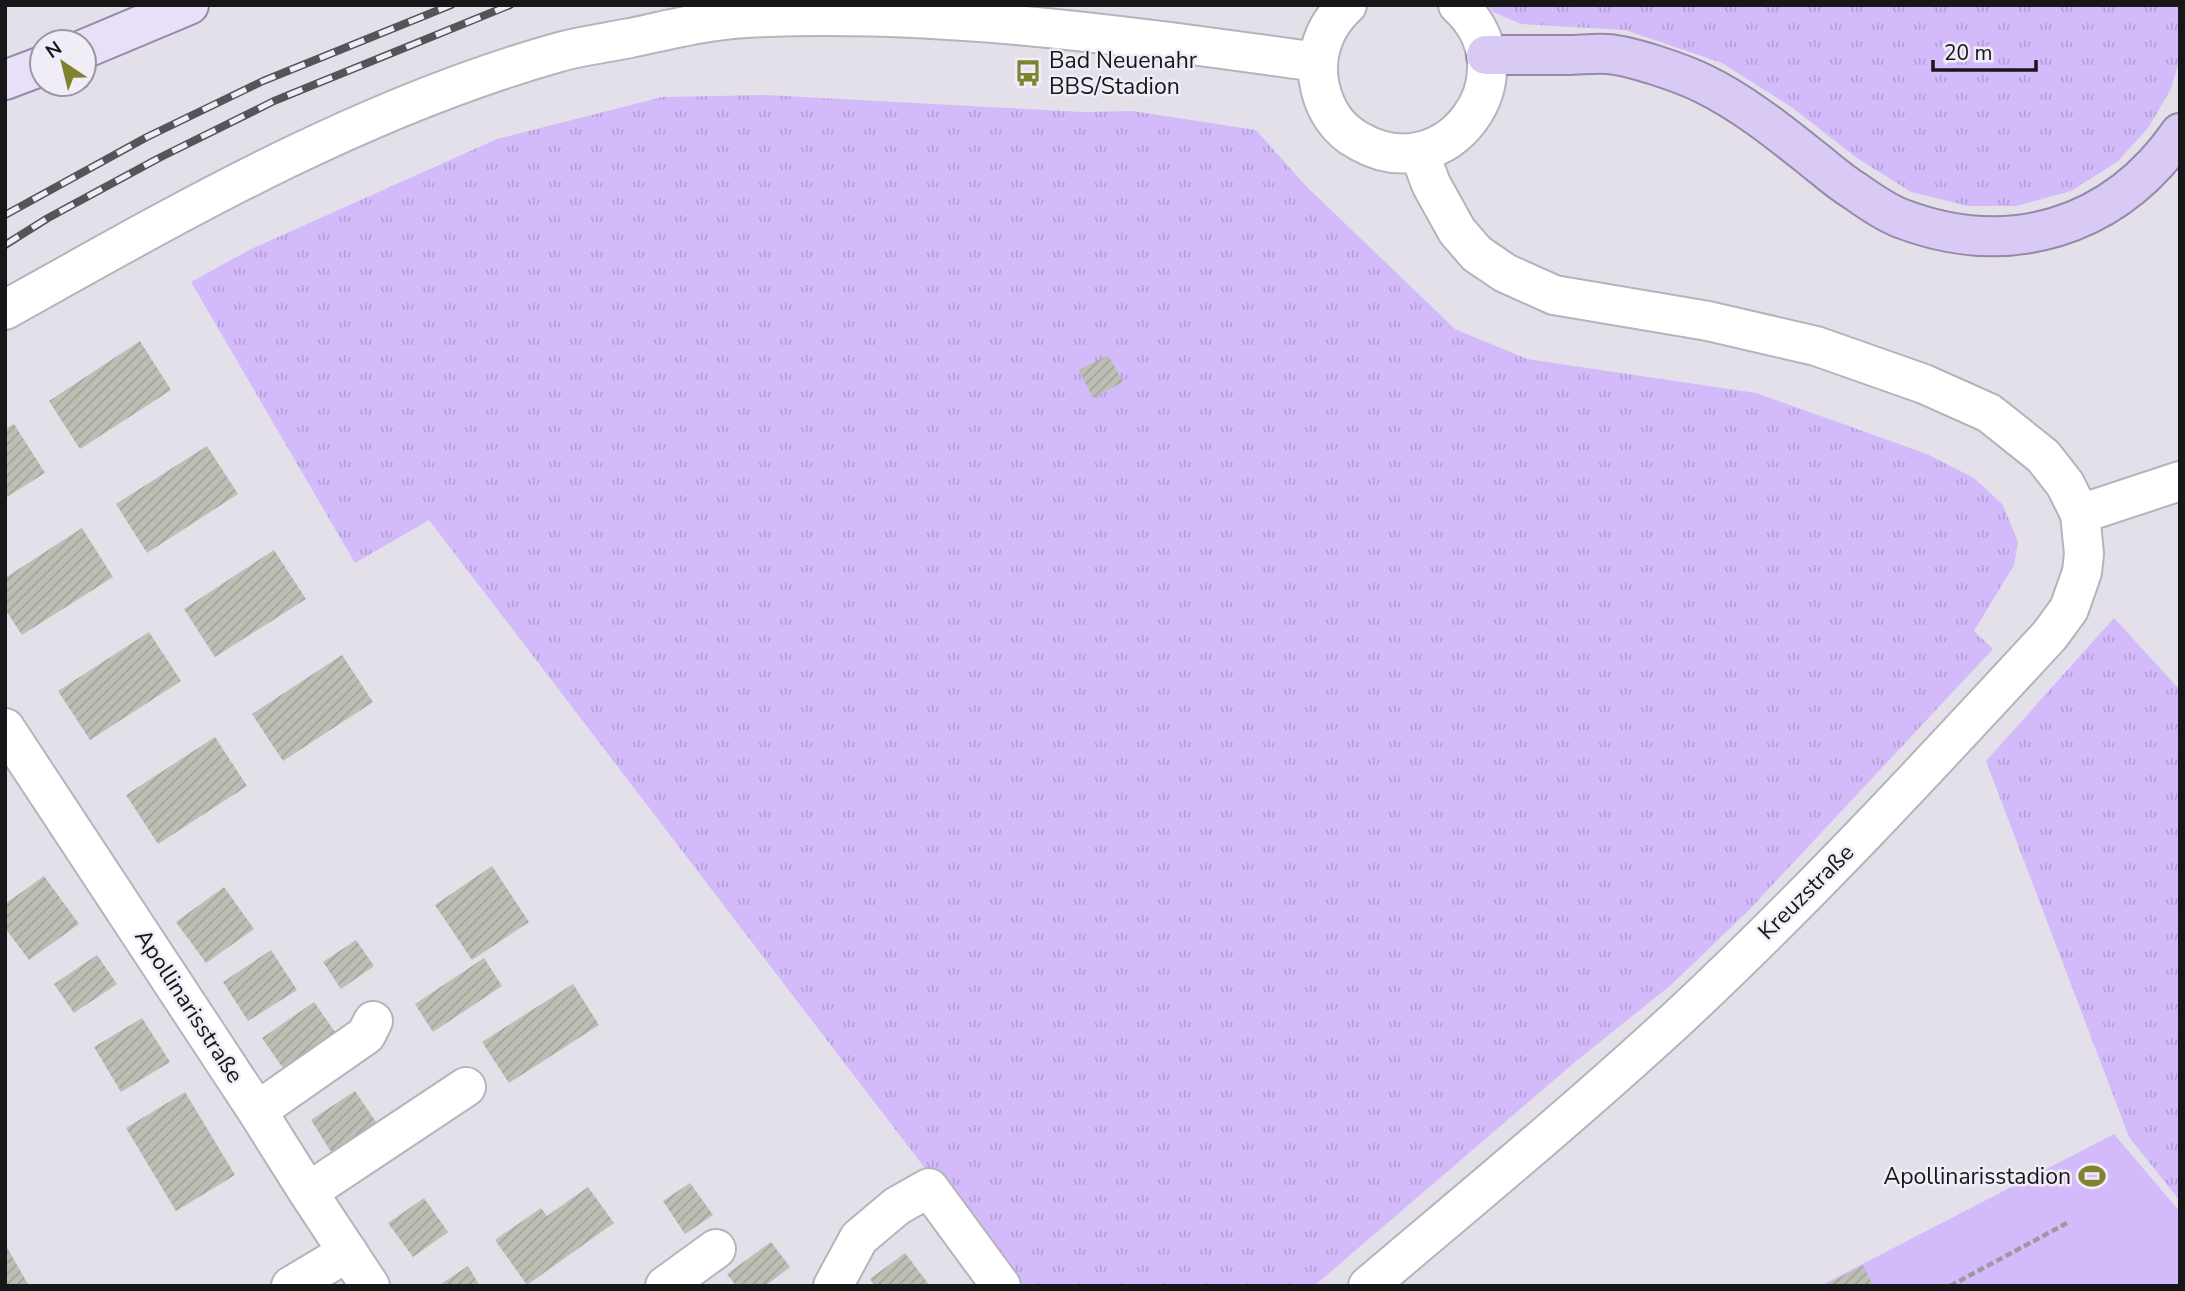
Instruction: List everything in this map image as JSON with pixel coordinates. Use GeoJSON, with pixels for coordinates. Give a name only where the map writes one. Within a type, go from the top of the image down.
{"type":"FeatureCollection","features":[{"type":"Feature","properties":{"kind":"highway"},"geometry":{"type":"LineString","coordinates":[[1486,55],[1610,54],[1662,67],[1704,83],[1742,106],[1853,190],[1899,218],[1944,231],[1977,236],[2034,233],[2069,223],[2107,205],[2138,182],[2165,154],[2180,133]]}},
{"type":"Feature","properties":{"kind":"main road"},"geometry":{"type":"LineString","coordinates":[[98,43],[189,5]]}},
{"type":"Feature","properties":{"kind":"main road"},"geometry":{"type":"LineString","coordinates":[[5,80],[28,71]]}},
{"type":"Feature","properties":{"kind":"street"},"geometry":{"type":"LineString","coordinates":[[1347,5],[1328,27],[1321,44],[1317,62],[1322,96],[1329,112],[1346,132],[1368,146],[1384,152],[1401,153],[1419,152],[1453,137],[1472,117],[1484,92],[1486,55],[1475,24],[1458,5]]}},
{"type":"Feature","properties":{"kind":"street"},"geometry":{"type":"LineString","coordinates":[[5,310],[136,236],[256,173],[354,126],[481,77],[559,52],[668,30],[743,18],[914,18],[1017,24],[1317,62]]}},
{"type":"Feature","properties":{"kind":"street"},"geometry":{"type":"LineString","coordinates":[[1419,152],[1431,184],[1457,231],[1477,254],[1505,273],[1554,295],[1708,321],[1816,346],[1924,384],[1989,413],[2043,456],[2065,484],[2080,514],[2180,481]]}},
{"type":"Feature","properties":{"kind":"street","name":"Kreuzstraße"},"geometry":{"type":"LineString","coordinates":[[1368,1286],[1676,1019],[1875,824],[2050,635],[2070,608],[2082,572],[2084,554],[2080,514]]}},
{"type":"Feature","properties":{"kind":"street","name":"Apollinarisstraße"},"geometry":{"type":"LineString","coordinates":[[5,729],[370,1286]]}},
{"type":"Feature","properties":{"kind":"street"},"geometry":{"type":"LineString","coordinates":[[257,1111],[366,1035],[373,1021]]}},
{"type":"Feature","properties":{"kind":"street"},"geometry":{"type":"LineString","coordinates":[[308,1192],[466,1087]]}},
{"type":"Feature","properties":{"kind":"street"},"geometry":{"type":"LineString","coordinates":[[833,1286],[859,1238],[897,1206],[929,1188],[1001,1286]]}},
{"type":"Feature","properties":{"kind":"street"},"geometry":{"type":"LineString","coordinates":[[665,1286],[716,1249]]}},
{"type":"Feature","properties":{"kind":"street"},"geometry":{"type":"LineString","coordinates":[[291,1286],[348,1252]]}},
{"type":"Feature","properties":{"kind":"path"},"geometry":{"type":"LineString","coordinates":[[1950,1286],[2067,1223]]}},
{"type":"Feature","properties":{"kind":"green space"},"geometry":{"type":"Polygon","coordinates":[[[1488,5],[2180,5],[2180,58],[2171,89],[2148,128],[2117,162],[2071,191],[2016,206],[1968,206],[1911,192],[1857,158],[1790,106],[1722,63],[1625,30],[1521,24],[1493,12],[1488,5]]]}},
{"type":"Feature","properties":{"kind":"green space"},"geometry":{"type":"Polygon","coordinates":[[[766,95],[1083,112],[1133,111],[1256,130],[1306,186],[1455,329],[1527,359],[1756,393],[1927,454],[1974,478],[2003,505],[2018,542],[2014,565],[1974,631],[1993,649],[1748,911],[1671,985],[1575,1062],[1314,1286],[1015,1286],[429,520],[355,563],[191,282],[251,249],[497,139],[662,97],[766,95]]]}},
{"type":"Feature","properties":{"kind":"green space"},"geometry":{"type":"Polygon","coordinates":[[[2114,618],[2180,690],[2180,1201],[2129,1137],[1986,761],[2114,618]]]}},
{"type":"Feature","properties":{"kind":"green space","name":"Apollinarisstadion"},"geometry":{"type":"Polygon","coordinates":[[[2114,1134],[2180,1212],[2180,1286],[1820,1286],[2114,1134]]]}},
{"type":"Feature","properties":{"kind":"building"},"geometry":{"type":"Polygon","coordinates":[[[140,341],[171,390],[80,449],[49,401],[140,341]]]}},
{"type":"Feature","properties":{"kind":"building"},"geometry":{"type":"Polygon","coordinates":[[[1108,355],[1123,382],[1093,398],[1079,370],[1108,355]]]}},
{"type":"Feature","properties":{"kind":"building"},"geometry":{"type":"Polygon","coordinates":[[[14,424],[45,473],[5,498],[5,429],[14,424]]]}},
{"type":"Feature","properties":{"kind":"building"},"geometry":{"type":"Polygon","coordinates":[[[207,446],[238,494],[147,553],[116,504],[207,446]]]}},
{"type":"Feature","properties":{"kind":"building"},"geometry":{"type":"Polygon","coordinates":[[[82,528],[113,577],[22,635],[5,609],[5,578],[82,528]]]}},
{"type":"Feature","properties":{"kind":"building"},"geometry":{"type":"Polygon","coordinates":[[[274,550],[306,599],[215,657],[184,609],[274,550]]]}},
{"type":"Feature","properties":{"kind":"building"},"geometry":{"type":"Polygon","coordinates":[[[149,632],[181,681],[90,740],[58,691],[149,632]]]}},
{"type":"Feature","properties":{"kind":"building"},"geometry":{"type":"Polygon","coordinates":[[[342,655],[373,702],[283,761],[252,714],[342,655]]]}},
{"type":"Feature","properties":{"kind":"building"},"geometry":{"type":"Polygon","coordinates":[[[215,737],[247,786],[158,844],[126,795],[215,737]]]}},
{"type":"Feature","properties":{"kind":"building"},"geometry":{"type":"Polygon","coordinates":[[[492,866],[529,922],[472,960],[435,905],[492,866]]]}},
{"type":"Feature","properties":{"kind":"building"},"geometry":{"type":"Polygon","coordinates":[[[44,876],[79,924],[29,960],[5,928],[5,904],[44,876]]]}},
{"type":"Feature","properties":{"kind":"building"},"geometry":{"type":"Polygon","coordinates":[[[224,887],[254,929],[206,963],[176,922],[224,887]]]}},
{"type":"Feature","properties":{"kind":"building"},"geometry":{"type":"Polygon","coordinates":[[[356,940],[374,966],[341,989],[323,962],[356,940]]]}},
{"type":"Feature","properties":{"kind":"building"},"geometry":{"type":"Polygon","coordinates":[[[271,950],[297,990],[248,1021],[223,982],[271,950]]]}},
{"type":"Feature","properties":{"kind":"building"},"geometry":{"type":"Polygon","coordinates":[[[97,955],[117,984],[74,1013],[54,984],[97,955]]]}},
{"type":"Feature","properties":{"kind":"building"},"geometry":{"type":"Polygon","coordinates":[[[484,958],[502,986],[433,1032],[415,1004],[484,958]]]}},
{"type":"Feature","properties":{"kind":"building"},"geometry":{"type":"Polygon","coordinates":[[[573,984],[599,1025],[509,1083],[482,1042],[573,984]]]}},
{"type":"Feature","properties":{"kind":"building"},"geometry":{"type":"Polygon","coordinates":[[[314,1002],[344,1045],[292,1081],[262,1038],[314,1002]]]}},
{"type":"Feature","properties":{"kind":"building"},"geometry":{"type":"Polygon","coordinates":[[[142,1018],[170,1062],[121,1092],[94,1047],[142,1018]]]}},
{"type":"Feature","properties":{"kind":"building"},"geometry":{"type":"Polygon","coordinates":[[[355,1091],[378,1125],[333,1155],[311,1120],[355,1091]]]}},
{"type":"Feature","properties":{"kind":"building"},"geometry":{"type":"Polygon","coordinates":[[[185,1092],[235,1175],[176,1211],[126,1128],[185,1092]]]}},
{"type":"Feature","properties":{"kind":"building"},"geometry":{"type":"Polygon","coordinates":[[[690,1183],[713,1215],[685,1234],[663,1201],[690,1183]]]}},
{"type":"Feature","properties":{"kind":"building"},"geometry":{"type":"Polygon","coordinates":[[[588,1187],[614,1223],[527,1285],[495,1240],[541,1208],[547,1216],[588,1187]]]}},
{"type":"Feature","properties":{"kind":"building"},"geometry":{"type":"Polygon","coordinates":[[[424,1198],[448,1232],[413,1257],[388,1223],[424,1198]]]}},
{"type":"Feature","properties":{"kind":"building"},"geometry":{"type":"Polygon","coordinates":[[[771,1242],[790,1267],[765,1286],[736,1286],[727,1274],[771,1242]]]}},
{"type":"Feature","properties":{"kind":"building"},"geometry":{"type":"Polygon","coordinates":[[[5,1244],[29,1286],[5,1286],[5,1244]]]}},
{"type":"Feature","properties":{"kind":"building"},"geometry":{"type":"Polygon","coordinates":[[[905,1253],[930,1286],[875,1286],[870,1279],[905,1253]]]}},
{"type":"Feature","properties":{"kind":"building"},"geometry":{"type":"Polygon","coordinates":[[[1863,1265],[1873,1286],[1824,1286],[1863,1265]]]}},
{"type":"Feature","properties":{"kind":"building"},"geometry":{"type":"Polygon","coordinates":[[[468,1266],[480,1286],[438,1286],[468,1266]]]}},
{"type":"Feature","properties":{"kind":"railway"},"geometry":{"type":"LineString","coordinates":[[5,215],[147,137],[263,81],[451,5]]}},
{"type":"Feature","properties":{"kind":"railway"},"geometry":{"type":"LineString","coordinates":[[5,245],[48,218],[159,158],[274,101],[510,5]]}},
{"type":"Feature","properties":{"kind":"place","name":"Bad Neuenahr BBS/Stadion"},"geometry":{"type":"Point","coordinates":[1028,73]}},
{"type":"Feature","properties":{"kind":"place","name":"Apollinarisstadion"},"geometry":{"type":"Point","coordinates":[2092,1176]}}]}
